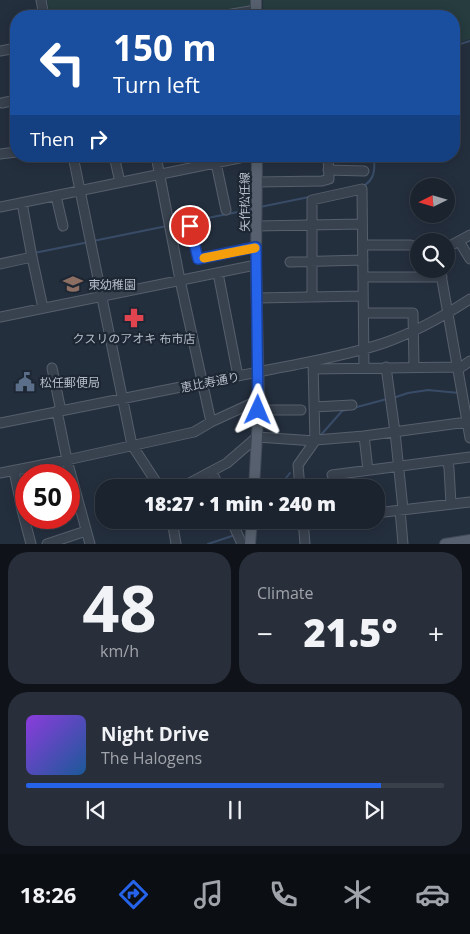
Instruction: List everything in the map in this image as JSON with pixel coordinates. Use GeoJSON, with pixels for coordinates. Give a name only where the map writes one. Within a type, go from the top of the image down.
{"type":"FeatureCollection","features":[{"type":"Feature","properties":{"kind":"main road","name":"矢作松任線"},"geometry":{"type":"LineString","coordinates":[[255,479],[258,405],[257,162]]}},
{"type":"Feature","properties":{"kind":"main road"},"geometry":{"type":"LineString","coordinates":[[250,544],[251,529]]}},
{"type":"Feature","properties":{"kind":"main road"},"geometry":{"type":"LineString","coordinates":[[445,544],[470,540]]}},
{"type":"Feature","properties":{"kind":"street"},"geometry":{"type":"LineString","coordinates":[[2,103],[10,101]]}},
{"type":"Feature","properties":{"kind":"street"},"geometry":{"type":"LineString","coordinates":[[73,162],[132,445],[154,479]]}},
{"type":"Feature","properties":{"kind":"street"},"geometry":{"type":"LineString","coordinates":[[115,162],[120,182]]}},
{"type":"Feature","properties":{"kind":"street"},"geometry":{"type":"LineString","coordinates":[[157,162],[211,422]]}},
{"type":"Feature","properties":{"kind":"street"},"geometry":{"type":"LineString","coordinates":[[197,162],[198,166]]}},
{"type":"Feature","properties":{"kind":"street"},"geometry":{"type":"LineString","coordinates":[[0,207],[221,162]]}},
{"type":"Feature","properties":{"kind":"street"},"geometry":{"type":"LineString","coordinates":[[328,162],[329,175],[334,193]]}},
{"type":"Feature","properties":{"kind":"street"},"geometry":{"type":"LineString","coordinates":[[216,163],[226,210]]}},
{"type":"Feature","properties":{"kind":"street"},"geometry":{"type":"LineString","coordinates":[[257,182],[322,181],[329,175],[364,171]]}},
{"type":"Feature","properties":{"kind":"street"},"geometry":{"type":"LineString","coordinates":[[312,297],[312,200],[334,193],[362,190],[364,368]]}},
{"type":"Feature","properties":{"kind":"street"},"geometry":{"type":"LineString","coordinates":[[56,196],[63,226]]}},
{"type":"Feature","properties":{"kind":"street"},"geometry":{"type":"LineString","coordinates":[[22,203],[43,308]]}},
{"type":"Feature","properties":{"kind":"street"},"geometry":{"type":"LineString","coordinates":[[256,226],[362,224]]}},
{"type":"Feature","properties":{"kind":"street"},"geometry":{"type":"LineString","coordinates":[[190,226],[198,259],[256,247]]}},
{"type":"Feature","properties":{"kind":"street"},"geometry":{"type":"LineString","coordinates":[[455,244],[470,235]]}},
{"type":"Feature","properties":{"kind":"street"},"geometry":{"type":"LineString","coordinates":[[458,242],[470,259]]}},
{"type":"Feature","properties":{"kind":"street"},"geometry":{"type":"LineString","coordinates":[[363,245],[410,245]]}},
{"type":"Feature","properties":{"kind":"street"},"geometry":{"type":"LineString","coordinates":[[0,264],[31,255]]}},
{"type":"Feature","properties":{"kind":"street"},"geometry":{"type":"LineString","coordinates":[[290,262],[363,260]]}},
{"type":"Feature","properties":{"kind":"street"},"geometry":{"type":"LineString","coordinates":[[0,317],[256,265]]}},
{"type":"Feature","properties":{"kind":"street"},"geometry":{"type":"LineString","coordinates":[[218,272],[238,376]]}},
{"type":"Feature","properties":{"kind":"street"},"geometry":{"type":"LineString","coordinates":[[363,277],[410,275]]}},
{"type":"Feature","properties":{"kind":"street"},"geometry":{"type":"LineString","coordinates":[[442,278],[470,438]]}},
{"type":"Feature","properties":{"kind":"street"},"geometry":{"type":"LineString","coordinates":[[258,298],[364,296]]}},
{"type":"Feature","properties":{"kind":"street","name":"恵比寿通り"},"geometry":{"type":"LineString","coordinates":[[0,423],[258,372],[313,365],[384,343],[448,313],[470,299]]}},
{"type":"Feature","properties":{"kind":"street"},"geometry":{"type":"LineString","coordinates":[[364,313],[413,313],[414,368]]}},
{"type":"Feature","properties":{"kind":"street"},"geometry":{"type":"LineString","coordinates":[[299,479],[298,465],[315,441],[313,365],[364,368],[460,368],[470,361]]}},
{"type":"Feature","properties":{"kind":"street"},"geometry":{"type":"LineString","coordinates":[[52,368],[67,460],[90,544]]}},
{"type":"Feature","properties":{"kind":"street"},"geometry":{"type":"LineString","coordinates":[[386,368],[398,466],[403,544]]}},
{"type":"Feature","properties":{"kind":"street"},"geometry":{"type":"LineString","coordinates":[[0,473],[194,432],[211,422],[258,405],[301,410]]}},
{"type":"Feature","properties":{"kind":"street"},"geometry":{"type":"LineString","coordinates":[[314,408],[352,405]]}},
{"type":"Feature","properties":{"kind":"street"},"geometry":{"type":"LineString","coordinates":[[197,479],[227,463],[257,437],[315,441],[467,422]]}},
{"type":"Feature","properties":{"kind":"street"},"geometry":{"type":"LineString","coordinates":[[364,436],[368,470]]}},
{"type":"Feature","properties":{"kind":"street"},"geometry":{"type":"LineString","coordinates":[[332,475],[470,457]]}},
{"type":"Feature","properties":{"kind":"street"},"geometry":{"type":"LineString","coordinates":[[447,460],[451,504]]}},
{"type":"Feature","properties":{"kind":"street"},"geometry":{"type":"LineString","coordinates":[[14,470],[31,544]]}},
{"type":"Feature","properties":{"kind":"street"},"geometry":{"type":"LineString","coordinates":[[212,471],[215,479]]}},
{"type":"Feature","properties":{"kind":"street"},"geometry":{"type":"LineString","coordinates":[[385,512],[470,502]]}},
{"type":"Feature","properties":{"kind":"street"},"geometry":{"type":"LineString","coordinates":[[174,529],[176,544]]}},
{"type":"Feature","properties":{"kind":"street"},"geometry":{"type":"LineString","coordinates":[[235,529],[242,544]]}},
{"type":"Feature","properties":{"kind":"street"},"geometry":{"type":"LineString","coordinates":[[304,529],[305,544]]}},
{"type":"Feature","properties":{"kind":"street"},"geometry":{"type":"LineString","coordinates":[[46,544],[86,531]]}},
{"type":"Feature","properties":{"kind":"green space"},"geometry":{"type":"Polygon","coordinates":[[[47,0],[251,0],[251,7],[233,10],[49,10],[47,0]]]}},
{"type":"Feature","properties":{"kind":"green space"},"geometry":{"type":"Polygon","coordinates":[[[263,0],[470,0],[470,39],[460,42],[460,10],[263,10],[263,0]]]}},
{"type":"Feature","properties":{"kind":"waterway"},"geometry":{"type":"LineString","coordinates":[[460,44],[470,41]]}},
{"type":"Feature","properties":{"kind":"waterway"},"geometry":{"type":"LineString","coordinates":[[363,186],[372,177],[374,162]]}},
{"type":"Feature","properties":{"kind":"waterway"},"geometry":{"type":"LineString","coordinates":[[260,207],[309,197]]}},
{"type":"Feature","properties":{"kind":"waterway"},"geometry":{"type":"LineString","coordinates":[[172,225],[253,209]]}},
{"type":"Feature","properties":{"kind":"waterway"},"geometry":{"type":"LineString","coordinates":[[93,241],[167,226]]}},
{"type":"Feature","properties":{"kind":"waterway"},"geometry":{"type":"LineString","coordinates":[[34,253],[89,242]]}},
{"type":"Feature","properties":{"kind":"waterway"},"geometry":{"type":"LineString","coordinates":[[393,398],[408,393],[428,390],[459,393]]}},
{"type":"Feature","properties":{"kind":"waterway"},"geometry":{"type":"LineString","coordinates":[[320,436],[342,411],[387,399]]}},
{"type":"Feature","properties":{"kind":"waterway"},"geometry":{"type":"LineString","coordinates":[[285,479],[290,473]]}},
{"type":"Feature","properties":{"kind":"waterway"},"geometry":{"type":"LineString","coordinates":[[208,544],[235,535]]}},
{"type":"Feature","properties":{"kind":"slow traffic"},"geometry":{"type":"LineString","coordinates":[[204,258],[255,248]]}},
{"type":"Feature","properties":{"kind":"place","name":"東幼稚園"},"geometry":{"type":"Point","coordinates":[73,284]}},
{"type":"Feature","properties":{"kind":"place","name":"クスリのアオキ 布市店"},"geometry":{"type":"Point","coordinates":[134,318]}},
{"type":"Feature","properties":{"kind":"place","name":"松任郵便局"},"geometry":{"type":"Point","coordinates":[25,382]}},
{"type":"Feature","properties":{"kind":"route"},"geometry":{"type":"LineString","coordinates":[[190,226],[198,259],[256,247],[258,410]]}}]}
